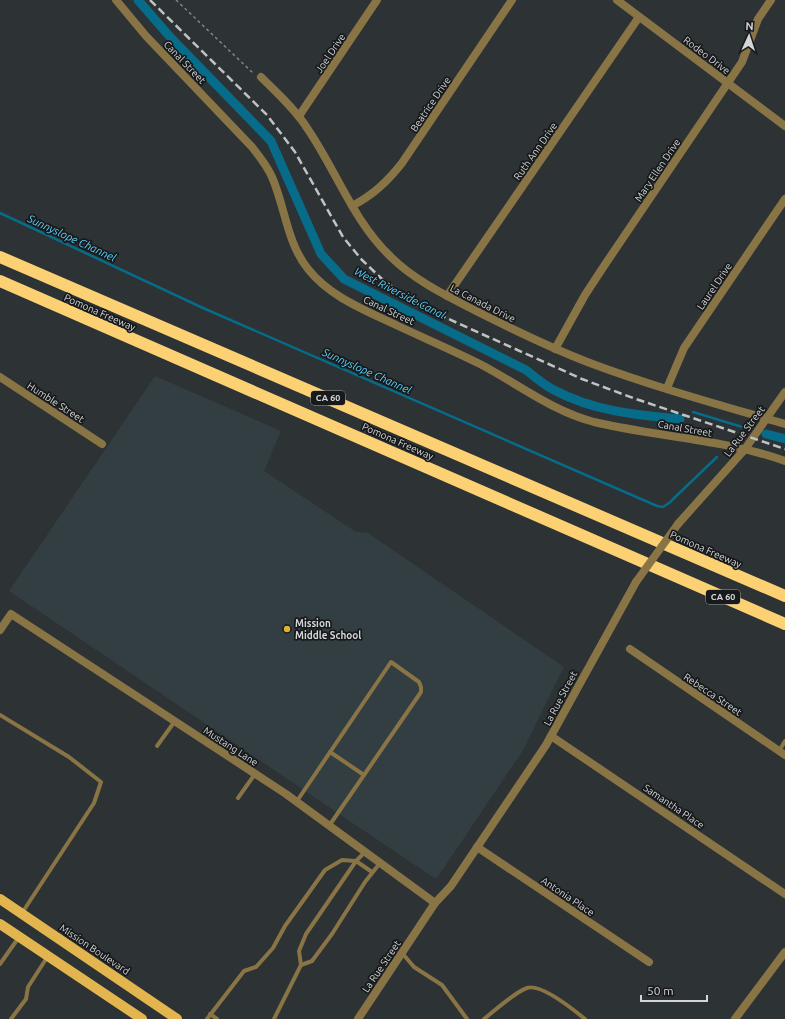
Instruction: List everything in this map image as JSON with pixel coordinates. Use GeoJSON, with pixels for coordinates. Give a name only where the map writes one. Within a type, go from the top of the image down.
{"type":"FeatureCollection","features":[{"type":"Feature","properties":{"kind":"highway","name":"Pomona Freeway"},"geometry":{"type":"LineString","coordinates":[[0,257],[785,596]]}},
{"type":"Feature","properties":{"kind":"highway","name":"Pomona Freeway"},"geometry":{"type":"LineString","coordinates":[[0,281],[785,624]]}},
{"type":"Feature","properties":{"kind":"main road","name":"Mission Boulevard"},"geometry":{"type":"LineString","coordinates":[[0,899],[177,1019]]}},
{"type":"Feature","properties":{"kind":"main road"},"geometry":{"type":"LineString","coordinates":[[0,924],[142,1019]]}},
{"type":"Feature","properties":{"kind":"street","name":"Canal Street"},"geometry":{"type":"LineString","coordinates":[[116,0],[146,36],[252,147],[266,165],[300,258],[315,277],[334,293],[356,306],[482,365],[544,402],[572,415],[620,427],[745,450],[785,461]]}},
{"type":"Feature","properties":{"kind":"street","name":"Joel Drive"},"geometry":{"type":"LineString","coordinates":[[299,116],[377,0]]}},
{"type":"Feature","properties":{"kind":"street","name":"Beatrice Drive"},"geometry":{"type":"LineString","coordinates":[[352,206],[370,197],[387,182],[402,163],[512,0]]}},
{"type":"Feature","properties":{"kind":"street","name":"Rodeo Drive"},"geometry":{"type":"LineString","coordinates":[[617,0],[785,126]]}},
{"type":"Feature","properties":{"kind":"street","name":"Mary Ellen Drive"},"geometry":{"type":"LineString","coordinates":[[555,348],[600,272],[728,84],[748,50],[752,32],[758,19],[771,0]]}},
{"type":"Feature","properties":{"kind":"street","name":"Ruth Ann Drive"},"geometry":{"type":"LineString","coordinates":[[447,296],[639,17]]}},
{"type":"Feature","properties":{"kind":"street","name":"La Canada Drive"},"geometry":{"type":"LineString","coordinates":[[261,77],[299,116],[330,164],[352,206],[368,231],[391,258],[447,296],[555,348],[604,368],[785,424]]}},
{"type":"Feature","properties":{"kind":"street","name":"Laurel Drive"},"geometry":{"type":"LineString","coordinates":[[667,388],[684,348],[785,199]]}},
{"type":"Feature","properties":{"kind":"street","name":"Humble Street"},"geometry":{"type":"LineString","coordinates":[[0,377],[102,444]]}},
{"type":"Feature","properties":{"kind":"street","name":"La Rue Street"},"geometry":{"type":"LineString","coordinates":[[358,1019],[435,903],[451,886],[551,736],[636,582],[678,524],[745,450],[785,392]]}},
{"type":"Feature","properties":{"kind":"street","name":"Mustang Lane"},"geometry":{"type":"LineString","coordinates":[[0,630],[11,614],[255,774],[435,903]]}},
{"type":"Feature","properties":{"kind":"street","name":"Rebecca Street"},"geometry":{"type":"LineString","coordinates":[[630,649],[782,753]]}},
{"type":"Feature","properties":{"kind":"street","name":"Samantha Place"},"geometry":{"type":"LineString","coordinates":[[551,736],[785,894]]}},
{"type":"Feature","properties":{"kind":"street","name":"Antonia Place"},"geometry":{"type":"LineString","coordinates":[[477,847],[649,962]]}},
{"type":"Feature","properties":{"kind":"street"},"geometry":{"type":"LineString","coordinates":[[735,1019],[785,952]]}},
{"type":"Feature","properties":{"kind":"lane"},"geometry":{"type":"LineString","coordinates":[[296,802],[391,662],[419,682],[421,692],[329,826]]}},
{"type":"Feature","properties":{"kind":"lane"},"geometry":{"type":"LineString","coordinates":[[0,715],[69,757],[101,782],[94,803],[22,914]]}},
{"type":"Feature","properties":{"kind":"lane"},"geometry":{"type":"LineString","coordinates":[[157,746],[174,721]]}},
{"type":"Feature","properties":{"kind":"lane"},"geometry":{"type":"LineString","coordinates":[[782,753],[785,741]]}},
{"type":"Feature","properties":{"kind":"lane"},"geometry":{"type":"LineString","coordinates":[[330,752],[364,775]]}},
{"type":"Feature","properties":{"kind":"lane"},"geometry":{"type":"LineString","coordinates":[[238,798],[255,774]]}},
{"type":"Feature","properties":{"kind":"lane"},"geometry":{"type":"LineString","coordinates":[[274,1019],[301,965],[299,951],[306,934],[356,861],[365,852]]}},
{"type":"Feature","properties":{"kind":"lane"},"geometry":{"type":"LineString","coordinates":[[207,1019],[244,971],[256,967],[273,948],[285,926],[325,870],[342,860],[356,861],[372,872]]}},
{"type":"Feature","properties":{"kind":"lane"},"geometry":{"type":"LineString","coordinates":[[301,965],[312,961],[316,956],[372,872],[380,863]]}},
{"type":"Feature","properties":{"kind":"lane"},"geometry":{"type":"LineString","coordinates":[[0,964],[19,937]]}},
{"type":"Feature","properties":{"kind":"lane"},"geometry":{"type":"LineString","coordinates":[[402,953],[414,967],[442,985],[467,1019]]}},
{"type":"Feature","properties":{"kind":"lane"},"geometry":{"type":"LineString","coordinates":[[10,1019],[26,999],[28,986],[48,956]]}},
{"type":"Feature","properties":{"kind":"lane"},"geometry":{"type":"LineString","coordinates":[[484,1019],[526,988],[535,987],[549,994],[586,1019]]}},
{"type":"Feature","properties":{"kind":"lane"},"geometry":{"type":"LineString","coordinates":[[210,1014],[217,1019]]}},
{"type":"Feature","properties":{"kind":"path"},"geometry":{"type":"LineString","coordinates":[[176,0],[250,72],[261,77]]}},
{"type":"Feature","properties":{"kind":"shaded area","name":"Mission Middle School"},"geometry":{"type":"Polygon","coordinates":[[[155,376],[281,431],[264,471],[356,532],[368,533],[564,667],[522,752],[437,878],[434,878],[9,591],[155,376]]]}},
{"type":"Feature","properties":{"kind":"waterway","name":"West Riverside Canal"},"geometry":{"type":"LineString","coordinates":[[138,0],[171,38],[271,141],[321,254],[344,279],[526,370],[547,386],[569,397],[584,403],[615,411],[680,419]]}},
{"type":"Feature","properties":{"kind":"waterway","name":"Sunnyslope Channel"},"geometry":{"type":"LineString","coordinates":[[0,213],[203,308],[657,506],[663,507],[669,503],[717,457]]}},
{"type":"Feature","properties":{"kind":"waterway","name":"West Riverside Canal"},"geometry":{"type":"LineString","coordinates":[[693,412],[749,429]]}},
{"type":"Feature","properties":{"kind":"waterway","name":"West Riverside Canal"},"geometry":{"type":"LineString","coordinates":[[766,434],[785,439]]}},
{"type":"Feature","properties":{"kind":"railway"},"geometry":{"type":"LineString","coordinates":[[150,0],[267,115],[295,152],[343,237],[362,260],[383,280],[406,297],[433,312],[582,379],[633,398],[785,449]]}},
{"type":"Feature","properties":{"kind":"place","name":"Mission Middle School"},"geometry":{"type":"Point","coordinates":[287,629]}}]}
